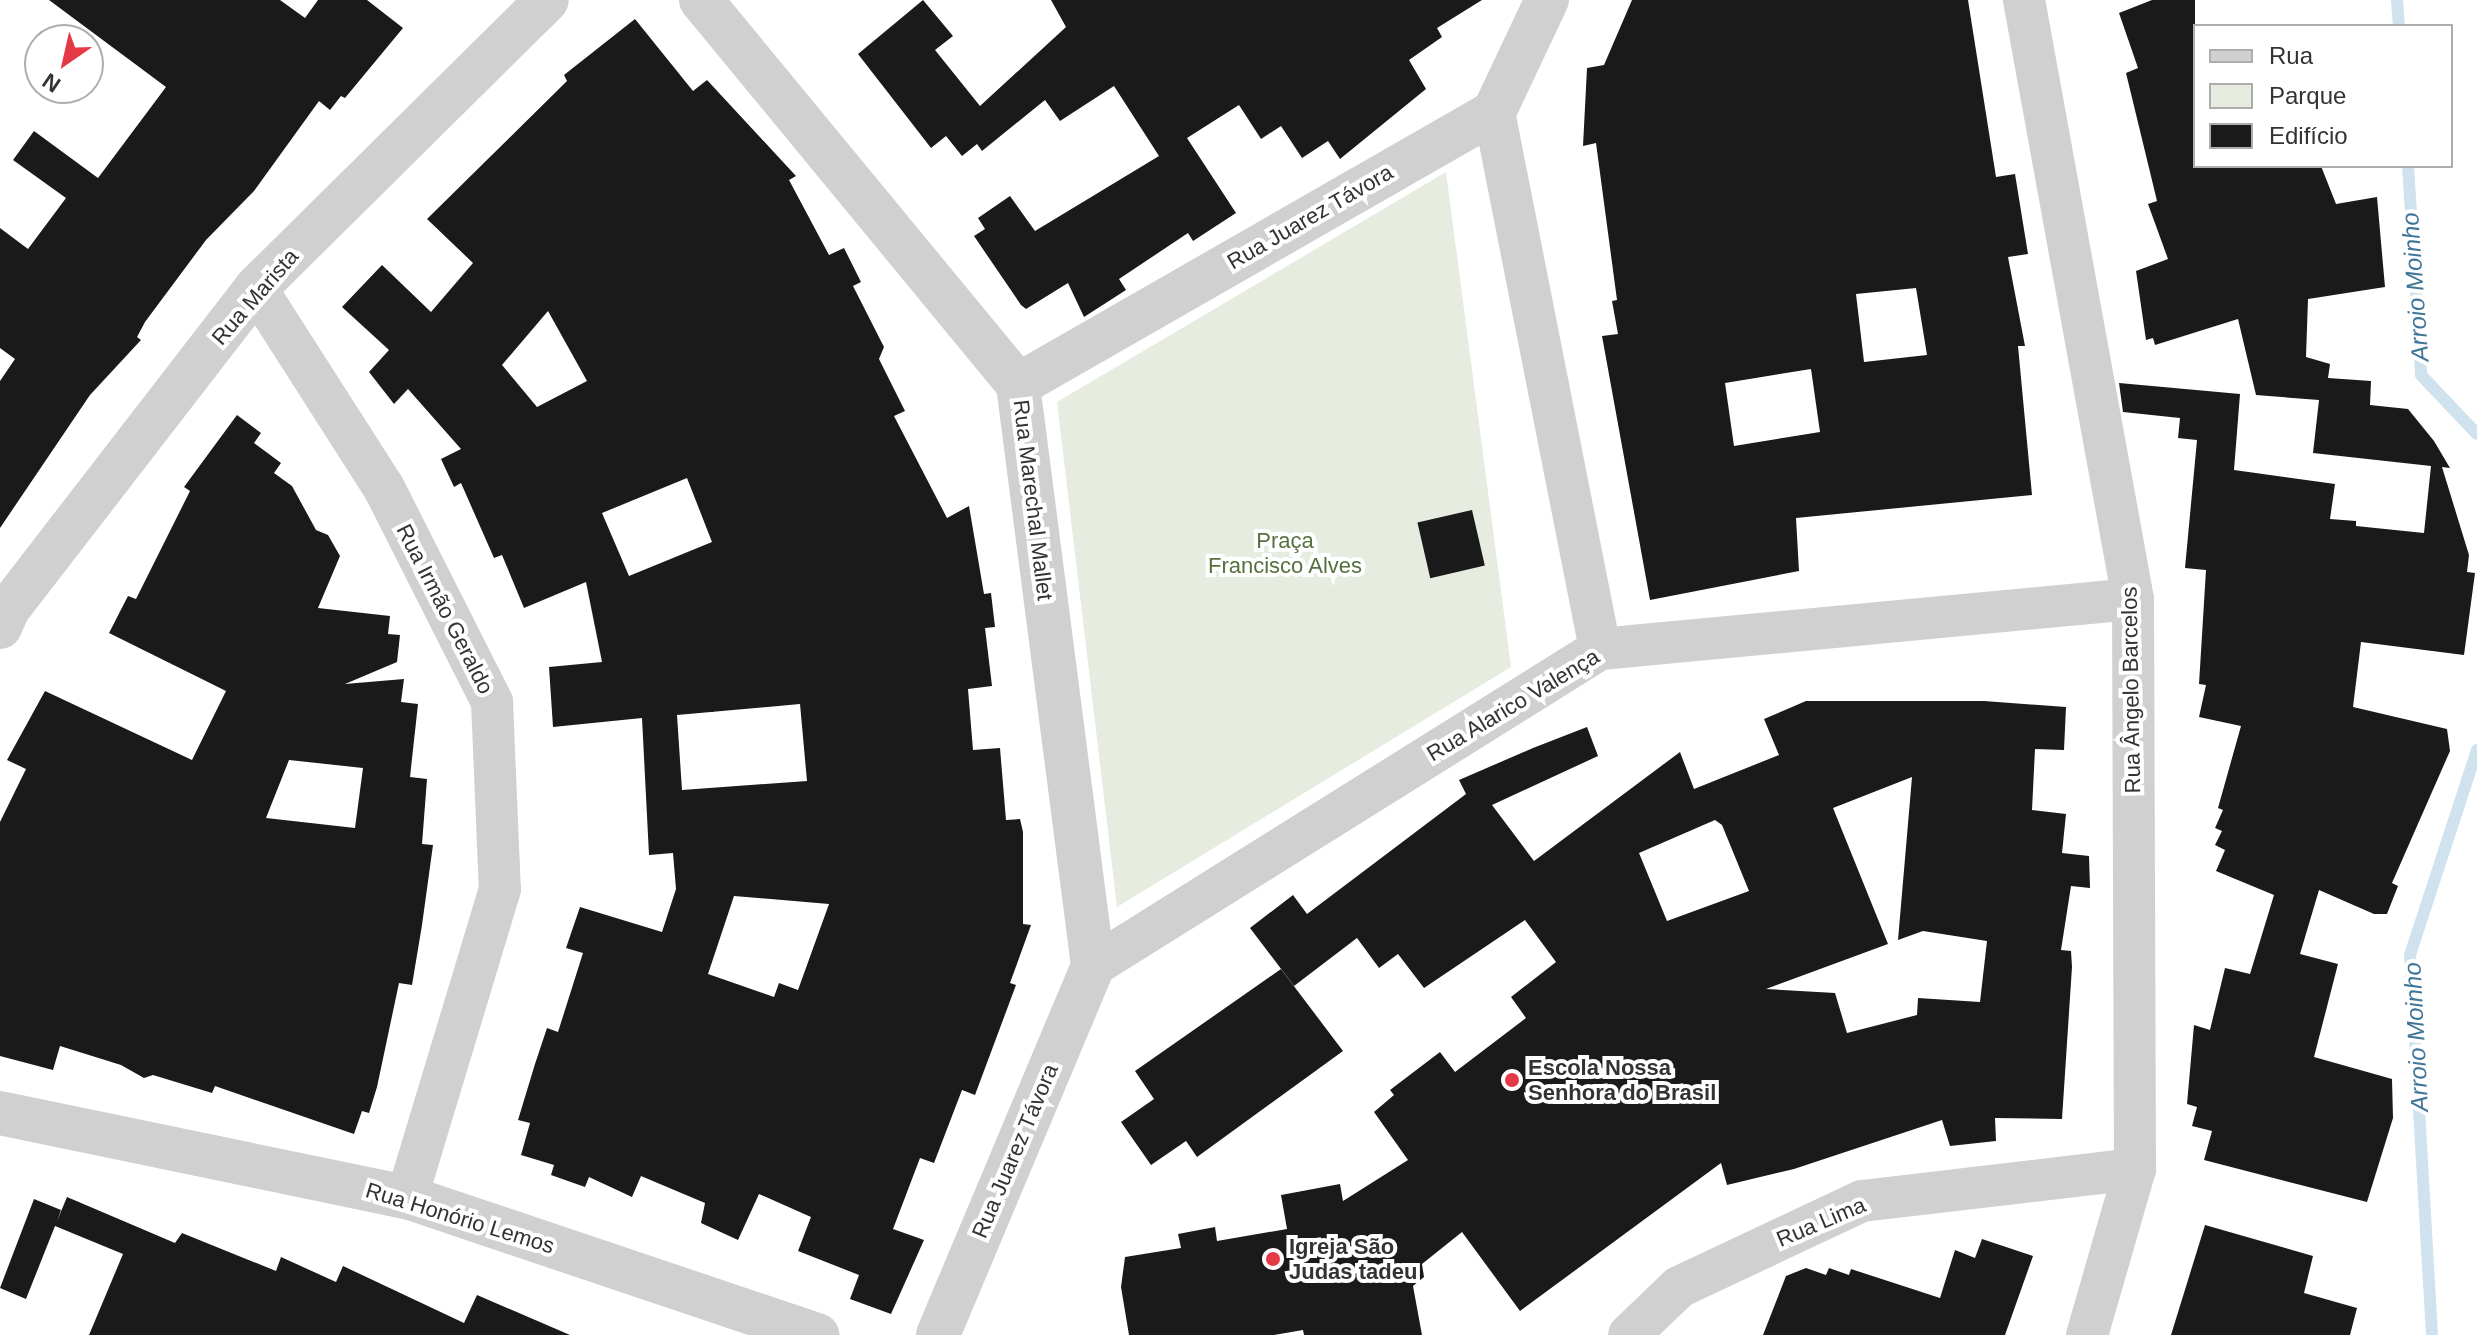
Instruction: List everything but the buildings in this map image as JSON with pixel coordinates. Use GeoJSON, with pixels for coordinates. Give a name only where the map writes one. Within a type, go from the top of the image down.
{"type":"FeatureCollection","features":[{"type":"Feature","properties":{"kind":"street","name":"Rua Marista"},"geometry":{"type":"LineString","coordinates":[[0,627],[8,609],[256,288],[547,0]]}},
{"type":"Feature","properties":{"kind":"street","name":"Rua Marechal Mallet"},"geometry":{"type":"LineString","coordinates":[[701,0],[1018,385],[1093,966]]}},
{"type":"Feature","properties":{"kind":"street"},"geometry":{"type":"LineString","coordinates":[[1547,0],[1494,112],[1600,649]]}},
{"type":"Feature","properties":{"kind":"street","name":"Rua Ângelo Barcelos"},"geometry":{"type":"LineString","coordinates":[[2024,0],[2133,599],[2135,1169],[2087,1335]]}},
{"type":"Feature","properties":{"kind":"street","name":"Rua Juarez Távora"},"geometry":{"type":"LineString","coordinates":[[1018,385],[1494,112]]}},
{"type":"Feature","properties":{"kind":"street","name":"Rua Irmão Geraldo"},"geometry":{"type":"LineString","coordinates":[[256,288],[384,488],[492,702],[500,889],[407,1197]]}},
{"type":"Feature","properties":{"kind":"street","name":"Rua Alarico Valença"},"geometry":{"type":"LineString","coordinates":[[1093,966],[1600,649],[2133,599]]}},
{"type":"Feature","properties":{"kind":"street","name":"Rua Juarez Távora"},"geometry":{"type":"LineString","coordinates":[[938,1335],[1093,966]]}},
{"type":"Feature","properties":{"kind":"street","name":"Rua Honório Lemos"},"geometry":{"type":"LineString","coordinates":[[0,1113],[407,1197],[817,1335]]}},
{"type":"Feature","properties":{"kind":"street","name":"Rua Lima"},"geometry":{"type":"LineString","coordinates":[[1629,1335],[1679,1287],[1862,1201],[2135,1169]]}},
{"type":"Feature","properties":{"kind":"green space","name":"Praça Francisco Alves"},"geometry":{"type":"Polygon","coordinates":[[[1446,172],[1511,667],[1117,907],[1057,402],[1446,172]]]}},
{"type":"Feature","properties":{"kind":"waterway","name":"Arroio Moinho"},"geometry":{"type":"LineString","coordinates":[[2397,0],[2399,24]]}},
{"type":"Feature","properties":{"kind":"waterway","name":"Arroio Moinho"},"geometry":{"type":"LineString","coordinates":[[2408,168],[2421,375],[2477,434]]}},
{"type":"Feature","properties":{"kind":"waterway","name":"Arroio Moinho"},"geometry":{"type":"LineString","coordinates":[[2432,1335],[2410,955],[2477,750]]}},
{"type":"Feature","properties":{"kind":"place","name":"Escola Nossa Senhora do Brasil"},"geometry":{"type":"Point","coordinates":[1512,1080]}},
{"type":"Feature","properties":{"kind":"place","name":"Igreja São Judas tadeu"},"geometry":{"type":"Point","coordinates":[1273,1259]}}]}
